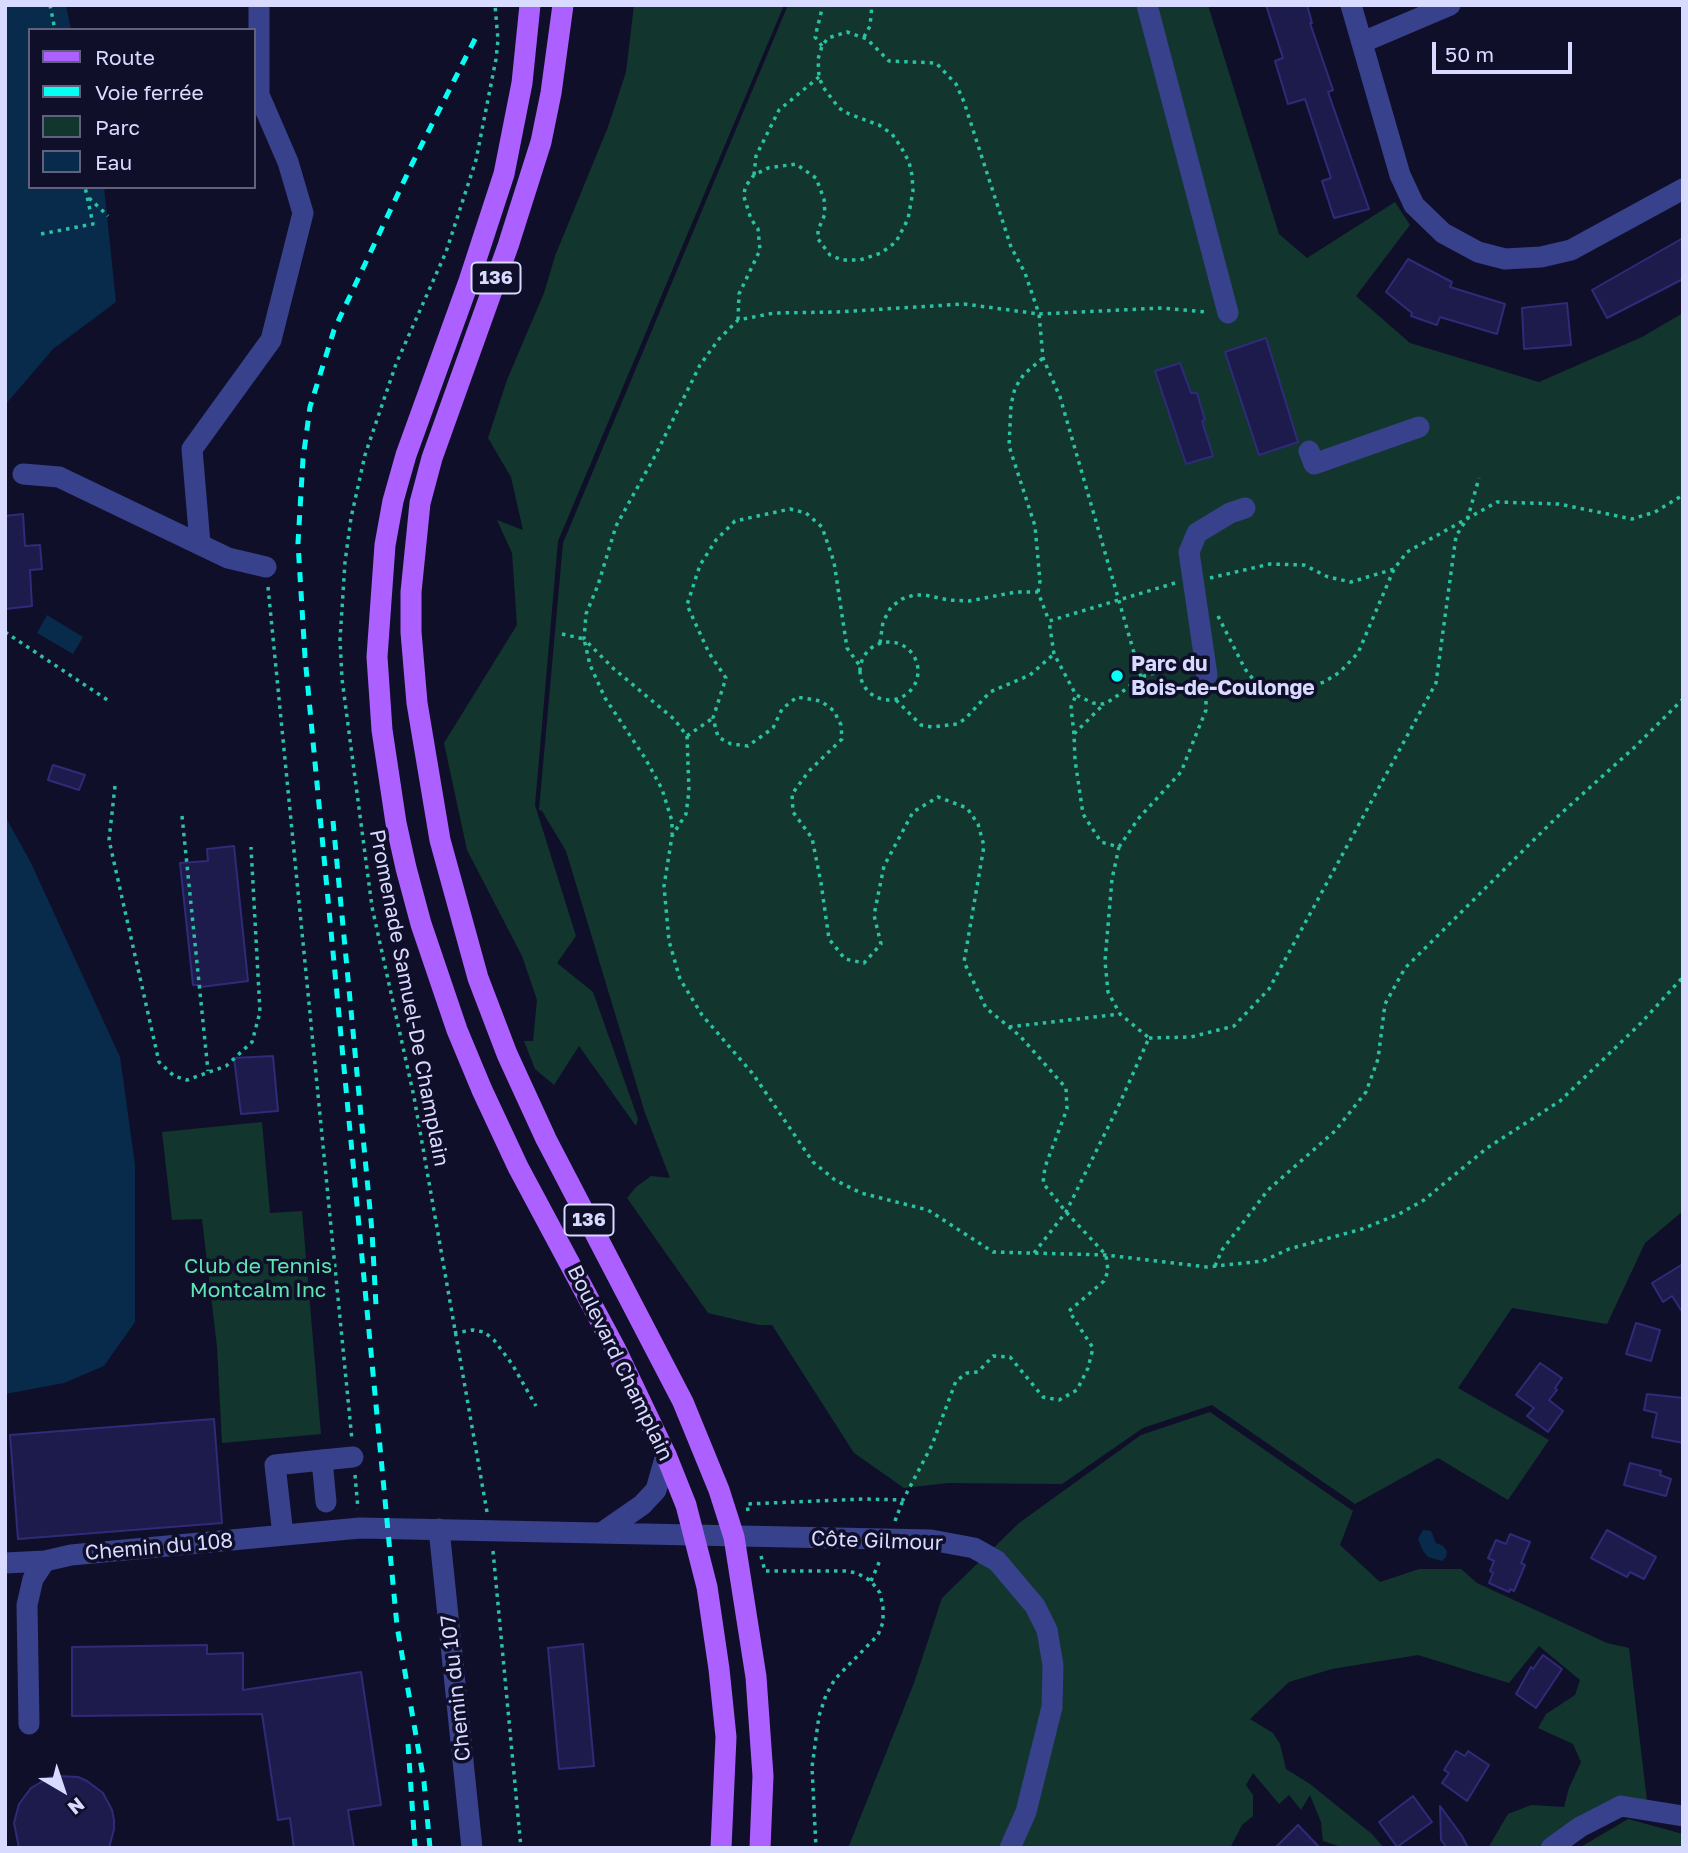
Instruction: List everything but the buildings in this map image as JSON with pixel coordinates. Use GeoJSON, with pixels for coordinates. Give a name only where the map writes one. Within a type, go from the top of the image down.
{"type":"FeatureCollection","features":[{"type":"Feature","properties":{"kind":"main road","name":"Boulevard Champlain"},"geometry":{"type":"LineString","coordinates":[[530,5],[523,83],[504,174],[469,281],[406,455],[393,501],[385,545],[377,657],[382,730],[396,823],[406,868],[421,925],[457,1030],[518,1167],[616,1350],[666,1455],[686,1505],[707,1587],[726,1737],[720,1848]]}},
{"type":"Feature","properties":{"kind":"main road","name":"Boulevard Champlain"},"geometry":{"type":"LineString","coordinates":[[563,5],[551,93],[537,154],[508,246],[432,458],[420,503],[411,592],[411,632],[417,703],[440,839],[478,978],[497,1028],[546,1139],[683,1402],[715,1478],[745,1537],[750,1629],[759,1712],[762,1776],[760,1848]]}},
{"type":"Feature","properties":{"kind":"street"},"geometry":{"type":"LineString","coordinates":[[200,544],[192,449],[271,340],[303,214],[288,162],[259,95],[259,5]]}},
{"type":"Feature","properties":{"kind":"street"},"geometry":{"type":"LineString","coordinates":[[1147,5],[1228,313]]}},
{"type":"Feature","properties":{"kind":"street"},"geometry":{"type":"LineString","coordinates":[[1352,5],[1400,175],[1414,205],[1443,233],[1478,252],[1505,259],[1541,257],[1572,250],[1683,188]]}},
{"type":"Feature","properties":{"kind":"street"},"geometry":{"type":"LineString","coordinates":[[1363,42],[1450,5]]}},
{"type":"Feature","properties":{"kind":"street"},"geometry":{"type":"LineString","coordinates":[[1309,451],[1314,464],[1419,426]]}},
{"type":"Feature","properties":{"kind":"street"},"geometry":{"type":"LineString","coordinates":[[23,474],[59,477],[228,558],[266,567]]}},
{"type":"Feature","properties":{"kind":"street"},"geometry":{"type":"LineString","coordinates":[[1205,667],[1189,552],[1197,533],[1230,513],[1245,508]]}},
{"type":"Feature","properties":{"kind":"street"},"geometry":{"type":"LineString","coordinates":[[603,1532],[642,1505],[656,1490],[666,1455]]}},
{"type":"Feature","properties":{"kind":"street"},"geometry":{"type":"LineString","coordinates":[[283,1535],[275,1465],[353,1457]]}},
{"type":"Feature","properties":{"kind":"street"},"geometry":{"type":"LineString","coordinates":[[322,1460],[326,1502]]}},
{"type":"Feature","properties":{"kind":"street","name":"Chemin du 108"},"geometry":{"type":"LineString","coordinates":[[5,1563],[360,1528],[603,1532]]}},
{"type":"Feature","properties":{"kind":"street","name":"Chemin du 107"},"geometry":{"type":"LineString","coordinates":[[439,1529],[472,1848]]}},
{"type":"Feature","properties":{"kind":"street","name":"Côte Gilmour"},"geometry":{"type":"LineString","coordinates":[[603,1532],[931,1540],[974,1548],[997,1561],[1035,1606],[1047,1630],[1053,1665],[1052,1707],[1026,1812],[1010,1848]]}},
{"type":"Feature","properties":{"kind":"street"},"geometry":{"type":"LineString","coordinates":[[29,1724],[27,1605],[33,1579],[46,1561]]}},
{"type":"Feature","properties":{"kind":"street"},"geometry":{"type":"LineString","coordinates":[[1551,1848],[1580,1826],[1621,1806],[1683,1816]]}},
{"type":"Feature","properties":{"kind":"path"},"geometry":{"type":"LineString","coordinates":[[50,5],[55,28]]}},
{"type":"Feature","properties":{"kind":"path","name":"Promenade Samuel-De Champlain"},"geometry":{"type":"LineString","coordinates":[[495,5],[498,24],[496,59],[477,160],[446,252],[387,386],[365,455],[346,551],[340,628],[342,679],[372,906],[414,1097],[490,1530],[521,1848]]}},
{"type":"Feature","properties":{"kind":"path"},"geometry":{"type":"LineString","coordinates":[[822,46],[815,37],[823,5]]}},
{"type":"Feature","properties":{"kind":"path"},"geometry":{"type":"LineString","coordinates":[[864,37],[870,26],[872,5]]}},
{"type":"Feature","properties":{"kind":"path"},"geometry":{"type":"LineString","coordinates":[[738,320],[739,294],[760,250],[758,229],[751,219],[744,197],[745,187],[754,175],[768,168],[796,164],[816,178],[824,199],[825,214],[818,230],[818,239],[830,255],[842,260],[872,257],[890,247],[902,234],[908,219],[913,191],[909,162],[901,147],[892,134],[879,125],[839,108],[823,88],[818,60],[822,46],[828,38],[847,32],[864,37],[889,61],[936,62],[956,84],[964,102],[1011,247],[1025,273],[1040,314],[1043,358],[1060,397],[1141,677]]}},
{"type":"Feature","properties":{"kind":"path"},"geometry":{"type":"LineString","coordinates":[[754,175],[756,156],[779,110],[819,77]]}},
{"type":"Feature","properties":{"kind":"path"},"geometry":{"type":"LineString","coordinates":[[41,234],[93,223],[85,189]]}},
{"type":"Feature","properties":{"kind":"path"},"geometry":{"type":"LineString","coordinates":[[87,197],[108,216]]}},
{"type":"Feature","properties":{"kind":"path"},"geometry":{"type":"LineString","coordinates":[[1228,313],[1162,308],[1040,314],[964,304],[837,312],[783,312],[738,320],[719,339],[700,365],[656,454],[616,526],[586,614],[584,639],[590,665],[606,698],[662,789],[672,821],[664,886],[669,941],[680,979],[702,1015],[752,1074],[813,1161],[835,1180],[861,1193],[928,1210],[993,1252],[1106,1255],[1214,1266],[1264,1261],[1289,1249],[1362,1229],[1424,1200],[1486,1148],[1560,1101],[1641,1023],[1683,977]]}},
{"type":"Feature","properties":{"kind":"path"},"geometry":{"type":"LineString","coordinates":[[1043,358],[1024,374],[1015,388],[1011,404],[1009,446],[1035,526],[1040,580],[1038,592],[1049,621],[1054,654],[1076,695],[1093,703],[1104,704]]}},
{"type":"Feature","properties":{"kind":"path"},"geometry":{"type":"LineString","coordinates":[[1074,734],[1104,704],[1141,677],[1205,667],[1206,710],[1181,772],[1138,819],[1119,847],[1112,879],[1105,961],[1108,992],[1120,1014],[1149,1038],[1191,1037],[1234,1026],[1269,989],[1436,683],[1456,536],[1468,517],[1479,478]]}},
{"type":"Feature","properties":{"kind":"path"},"geometry":{"type":"LineString","coordinates":[[1197,605],[1212,607],[1222,621],[1245,669],[1256,683],[1280,691],[1298,691],[1324,682],[1340,672],[1359,653],[1394,569],[1408,552],[1497,502],[1559,504],[1632,519],[1655,512],[1683,495]]}},
{"type":"Feature","properties":{"kind":"path"},"geometry":{"type":"LineString","coordinates":[[765,1570],[745,1537],[747,1504],[902,1500],[932,1445],[956,1381],[967,1373],[978,1372],[993,1356],[1010,1357],[1043,1397],[1059,1400],[1077,1390],[1088,1368],[1093,1348],[1069,1311],[1104,1281],[1108,1270],[1106,1255],[1043,1183],[1045,1167],[1067,1109],[1066,1088],[1020,1036],[986,1008],[964,962],[985,846],[978,824],[967,808],[938,797],[913,812],[884,866],[874,915],[881,944],[864,963],[845,959],[829,939],[812,838],[793,812],[792,794],[809,771],[842,739],[841,724],[834,711],[821,701],[797,698],[782,709],[773,728],[748,746],[731,744],[718,737],[713,719],[726,678],[709,653],[687,605],[700,565],[716,540],[735,522],[790,509],[806,513],[822,527],[834,562],[847,648],[860,666]]}},
{"type":"Feature","properties":{"kind":"path"},"geometry":{"type":"LineString","coordinates":[[1049,621],[1169,583],[1192,582],[1270,564],[1304,565],[1328,577],[1351,582],[1394,569]]}},
{"type":"Feature","properties":{"kind":"path"},"geometry":{"type":"LineString","coordinates":[[266,567],[360,1528]]}},
{"type":"Feature","properties":{"kind":"path"},"geometry":{"type":"LineString","coordinates":[[880,643],[883,622],[891,607],[914,595],[970,601],[1016,592],[1038,592]]}},
{"type":"Feature","properties":{"kind":"path"},"geometry":{"type":"LineString","coordinates":[[5,632],[110,701]]}},
{"type":"Feature","properties":{"kind":"path"},"geometry":{"type":"LineString","coordinates":[[562,634],[584,639],[614,669],[674,719],[687,736],[689,791],[686,814],[672,836]]}},
{"type":"Feature","properties":{"kind":"path"},"geometry":{"type":"LineString","coordinates":[[880,643],[905,646],[916,659],[918,676],[911,691],[896,700],[882,700],[869,693],[861,681],[860,666],[867,652],[880,643]]}},
{"type":"Feature","properties":{"kind":"path"},"geometry":{"type":"LineString","coordinates":[[896,700],[921,725],[932,727],[957,724],[990,692],[1030,675],[1054,654]]}},
{"type":"Feature","properties":{"kind":"path"},"geometry":{"type":"LineString","coordinates":[[1076,695],[1071,707],[1083,814],[1101,842],[1119,847]]}},
{"type":"Feature","properties":{"kind":"path"},"geometry":{"type":"LineString","coordinates":[[1214,1266],[1222,1251],[1268,1190],[1335,1131],[1366,1092],[1378,1059],[1385,1004],[1405,968],[1556,818],[1636,746],[1683,699]]}},
{"type":"Feature","properties":{"kind":"path"},"geometry":{"type":"LineString","coordinates":[[687,736],[713,719]]}},
{"type":"Feature","properties":{"kind":"path"},"geometry":{"type":"LineString","coordinates":[[115,786],[109,840],[159,1062],[174,1076],[187,1080],[226,1066],[252,1042],[260,1012],[251,846]]}},
{"type":"Feature","properties":{"kind":"path"},"geometry":{"type":"LineString","coordinates":[[181,816],[208,1072]]}},
{"type":"Feature","properties":{"kind":"path"},"geometry":{"type":"LineString","coordinates":[[1009,1027],[1120,1014]]}},
{"type":"Feature","properties":{"kind":"path"},"geometry":{"type":"LineString","coordinates":[[1034,1254],[1066,1212],[1149,1038]]}},
{"type":"Feature","properties":{"kind":"path"},"geometry":{"type":"LineString","coordinates":[[454,1333],[473,1330],[484,1332],[494,1340],[512,1364],[536,1406]]}},
{"type":"Feature","properties":{"kind":"green space"},"geometry":{"type":"Polygon","coordinates":[[[634,5],[784,5],[558,541],[535,805],[576,936],[557,963],[593,992],[638,1119],[636,1126],[579,1046],[554,1085],[535,1069],[524,1041],[533,1041],[537,1000],[522,956],[467,850],[444,743],[517,625],[512,553],[497,520],[523,530],[511,477],[488,438],[507,380],[544,293],[555,256],[608,127],[626,72],[634,5]]]}},
{"type":"Feature","properties":{"kind":"green space","name":"Parc du Bois-de-Coulonge"},"geometry":{"type":"Polygon","coordinates":[[[788,5],[1208,5],[1279,234],[1307,258],[1395,202],[1410,225],[1356,296],[1410,343],[1539,382],[1642,337],[1683,313],[1683,1211],[1645,1243],[1607,1324],[1512,1308],[1458,1388],[1549,1440],[1508,1500],[1438,1458],[1355,1504],[1212,1405],[1143,1428],[1062,1484],[948,1483],[904,1488],[854,1453],[772,1325],[759,1325],[708,1313],[627,1198],[651,1176],[670,1178],[645,1113],[566,851],[539,810],[563,543],[788,5]]]}},
{"type":"Feature","properties":{"kind":"green space","name":"Club de Tennis Montcalm Inc"},"geometry":{"type":"Polygon","coordinates":[[[262,1122],[270,1213],[302,1211],[321,1434],[222,1443],[217,1347],[202,1219],[172,1220],[162,1132],[262,1122]]]}},
{"type":"Feature","properties":{"kind":"green space"},"geometry":{"type":"Polygon","coordinates":[[[1210,1412],[1353,1511],[1340,1545],[1380,1582],[1419,1569],[1461,1569],[1477,1583],[1607,1643],[1629,1648],[1647,1801],[1572,1825],[1538,1848],[1488,1848],[1508,1814],[1531,1805],[1564,1807],[1581,1762],[1573,1744],[1538,1728],[1546,1714],[1575,1695],[1580,1680],[1539,1646],[1509,1683],[1418,1655],[1332,1669],[1289,1682],[1250,1719],[1273,1733],[1280,1744],[1286,1769],[1310,1784],[1372,1834],[1384,1848],[1345,1848],[1323,1841],[1321,1822],[1310,1795],[1301,1810],[1289,1795],[1279,1804],[1253,1773],[1246,1785],[1253,1795],[1253,1816],[1242,1825],[1230,1848],[848,1848],[914,1683],[942,1598],[1019,1523],[1141,1435],[1210,1412]]]}},
{"type":"Feature","properties":{"kind":"green space"},"geometry":{"type":"Polygon","coordinates":[[[1628,1819],[1683,1834],[1683,1848],[1579,1848],[1628,1819]]]}},
{"type":"Feature","properties":{"kind":"water"},"geometry":{"type":"Polygon","coordinates":[[[5,5],[66,5],[71,28],[28,28],[28,189],[104,189],[116,302],[53,349],[5,405],[5,5]]]}},
{"type":"Feature","properties":{"kind":"water"},"geometry":{"type":"Polygon","coordinates":[[[47,615],[83,637],[73,654],[37,633],[47,615]]]}},
{"type":"Feature","properties":{"kind":"water"},"geometry":{"type":"Polygon","coordinates":[[[5,816],[31,863],[120,1057],[135,1165],[135,1322],[104,1366],[64,1383],[5,1394],[5,816]]]}},
{"type":"Feature","properties":{"kind":"water"},"geometry":{"type":"Polygon","coordinates":[[[1423,1530],[1431,1531],[1436,1543],[1447,1551],[1442,1561],[1428,1557],[1423,1551],[1418,1539],[1423,1530]]]}},
{"type":"Feature","properties":{"kind":"railway"},"geometry":{"type":"LineString","coordinates":[[430,1848],[424,1782],[397,1626],[305,657],[298,543],[303,459],[310,407],[334,330],[412,164],[476,37]]}},
{"type":"Feature","properties":{"kind":"railway"},"geometry":{"type":"LineString","coordinates":[[333,821],[372,1231],[376,1306]]}},
{"type":"Feature","properties":{"kind":"railway"},"geometry":{"type":"LineString","coordinates":[[408,1744],[415,1848]]}},
{"type":"Feature","properties":{"kind":"place","name":"Parc du Bois-de-Coulonge"},"geometry":{"type":"Point","coordinates":[1117,676]}}]}
